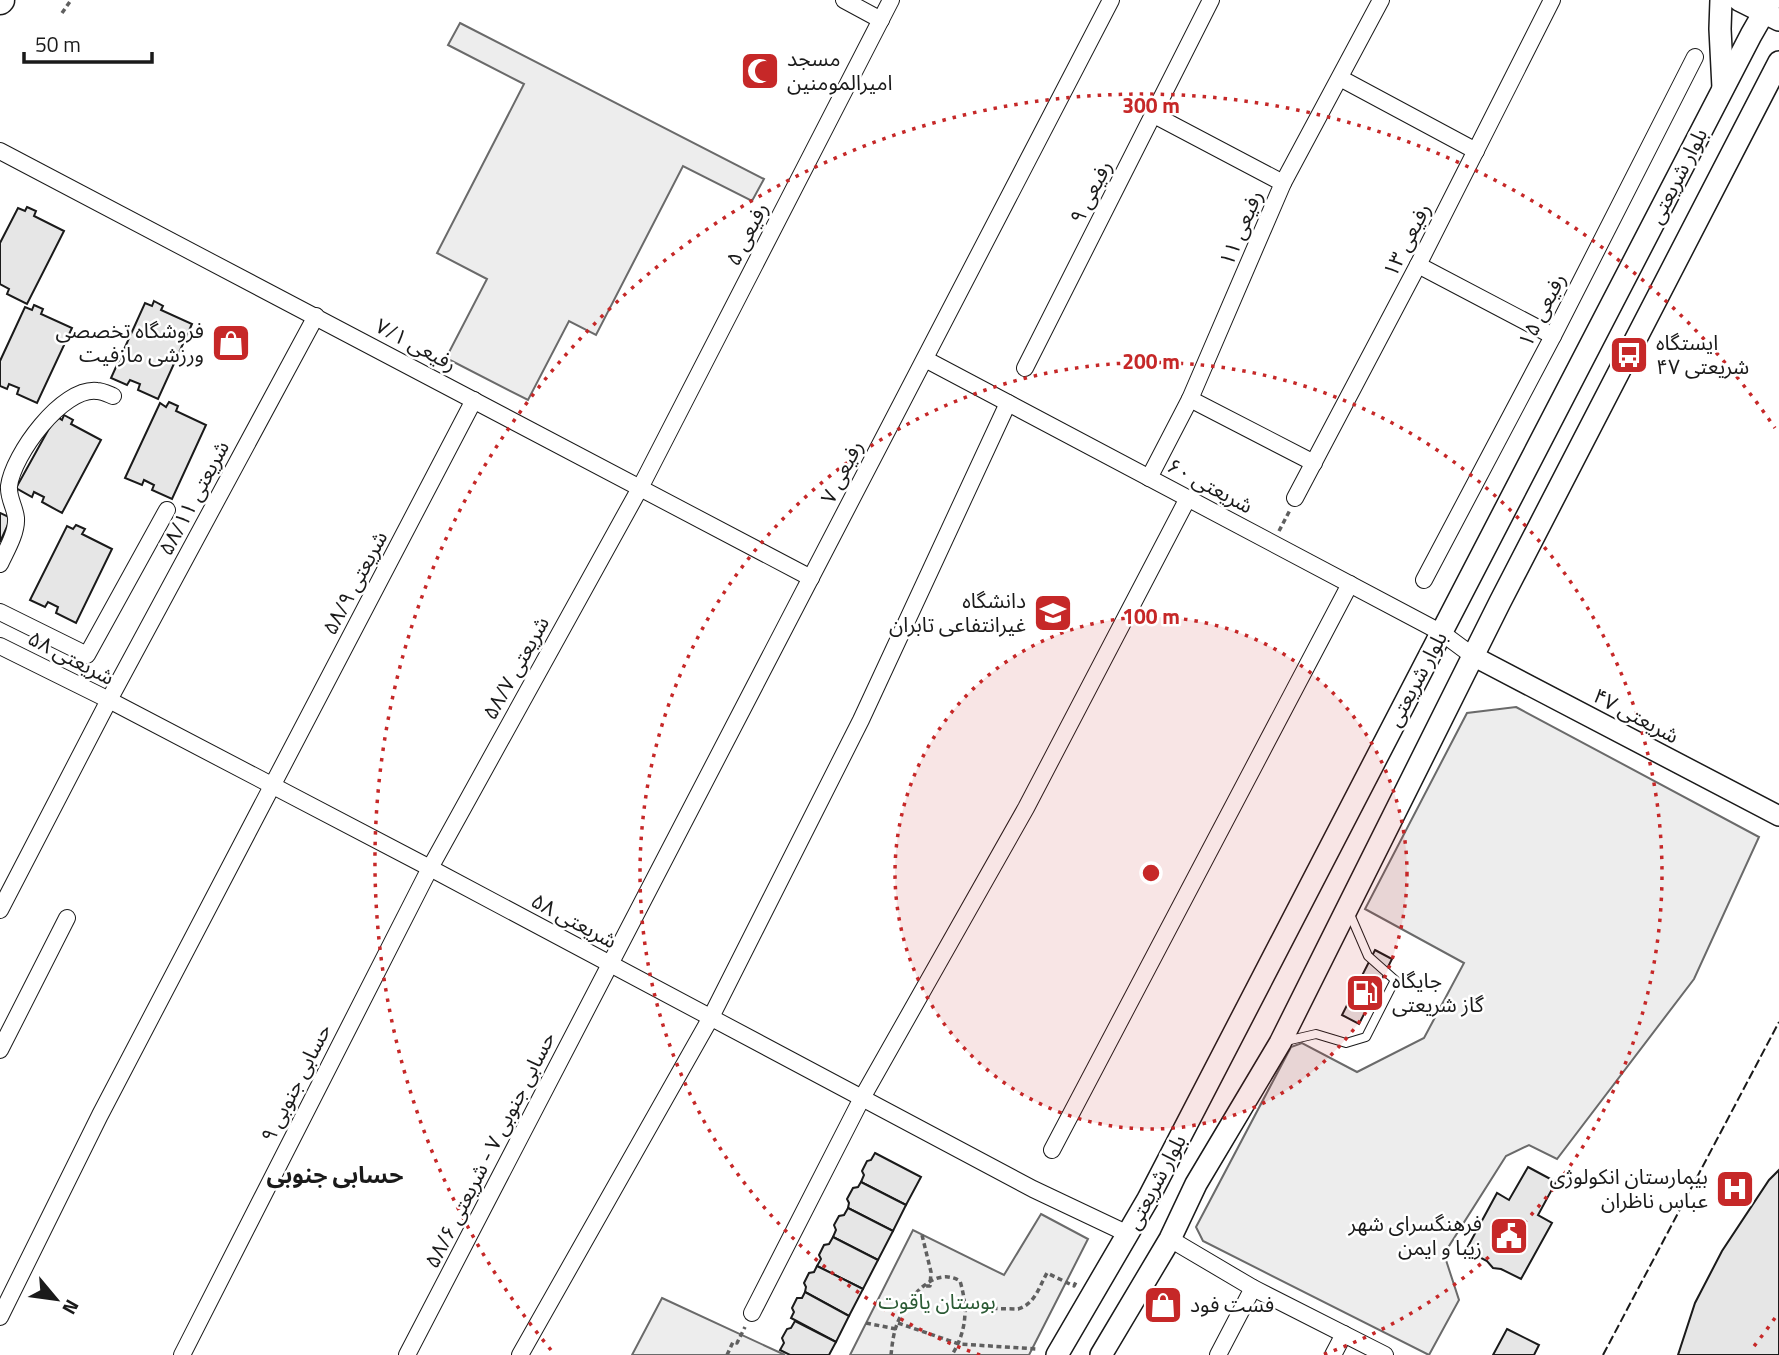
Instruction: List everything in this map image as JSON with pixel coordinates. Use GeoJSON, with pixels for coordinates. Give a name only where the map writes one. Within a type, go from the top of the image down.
{"type":"FeatureCollection","features":[{"type":"Feature","properties":{"kind":"main road"},"geometry":{"type":"LineString","coordinates":[[1721,0],[1723,89]]}},
{"type":"Feature","properties":{"kind":"main road"},"geometry":{"type":"LineString","coordinates":[[1739,0],[1771,11]]}},
{"type":"Feature","properties":{"kind":"main road","name":"بلوار شریعتی"},"geometry":{"type":"LineString","coordinates":[[1057,1355],[1128,1234],[1723,89],[1771,11]]}},
{"type":"Feature","properties":{"kind":"main road","name":"بلوار شریعتی"},"geometry":{"type":"LineString","coordinates":[[1101,1355],[1170,1239],[1196,1184],[1280,1042],[1473,656],[1777,69]]}},
{"type":"Feature","properties":{"kind":"street"},"geometry":{"type":"LineString","coordinates":[[844,0],[881,20]]}},
{"type":"Feature","properties":{"kind":"street","name":"رفیعی ۵"},"geometry":{"type":"LineString","coordinates":[[640,488],[891,0]]}},
{"type":"Feature","properties":{"kind":"street","name":"رفیعی ۷"},"geometry":{"type":"LineString","coordinates":[[610,964],[1111,0]]}},
{"type":"Feature","properties":{"kind":"street","name":"رفیعی ۹"},"geometry":{"type":"LineString","coordinates":[[1026,368],[1211,0]]}},
{"type":"Feature","properties":{"kind":"street","name":"رفیعی ۱۱"},"geometry":{"type":"LineString","coordinates":[[1149,478],[1190,399],[1283,183],[1381,0]]}},
{"type":"Feature","properties":{"kind":"street","name":"رفیعی ۱۳"},"geometry":{"type":"LineString","coordinates":[[1296,498],[1552,0]]}},
{"type":"Feature","properties":{"kind":"street","name":"رفیعی ۱۵"},"geometry":{"type":"LineString","coordinates":[[1423,580],[1553,335],[1695,57]]}},
{"type":"Feature","properties":{"kind":"street"},"geometry":{"type":"LineString","coordinates":[[1340,78],[1476,151]]}},
{"type":"Feature","properties":{"kind":"street"},"geometry":{"type":"LineString","coordinates":[[1154,114],[1283,183]]}},
{"type":"Feature","properties":{"kind":"street","name":"رفیعی ۷/۱"},"geometry":{"type":"LineString","coordinates":[[0,151],[811,578]]}},
{"type":"Feature","properties":{"kind":"street"},"geometry":{"type":"LineString","coordinates":[[1418,265],[1553,335]]}},
{"type":"Feature","properties":{"kind":"street","name":"شریعتی ۵۸/۱۱"},"geometry":{"type":"LineString","coordinates":[[0,910],[109,700],[316,316]]}},
{"type":"Feature","properties":{"kind":"street","name":"شریعتی ۶۰"},"geometry":{"type":"LineString","coordinates":[[925,359],[1442,633],[1473,656]]}},
{"type":"Feature","properties":{"kind":"street"},"geometry":{"type":"LineString","coordinates":[[0,564],[15,528],[16,517],[10,503],[9,487],[27,445],[46,420],[71,398],[96,390],[113,396]]}},
{"type":"Feature","properties":{"kind":"street"},"geometry":{"type":"LineString","coordinates":[[1190,399],[1314,463]]}},
{"type":"Feature","properties":{"kind":"street","name":"شریعتی ۵۸/۹"},"geometry":{"type":"LineString","coordinates":[[0,1317],[100,1115],[474,400]]}},
{"type":"Feature","properties":{"kind":"street"},"geometry":{"type":"LineString","coordinates":[[520,1355],[710,1019],[861,720],[1008,404]]}},
{"type":"Feature","properties":{"kind":"street","name":"شریعتی ۵۸/۷"},"geometry":{"type":"LineString","coordinates":[[430,869],[640,488]]}},
{"type":"Feature","properties":{"kind":"street"},"geometry":{"type":"LineString","coordinates":[[752,1313],[862,1098],[1026,808],[1188,498]]}},
{"type":"Feature","properties":{"kind":"street"},"geometry":{"type":"LineString","coordinates":[[0,612],[87,655],[167,510]]}},
{"type":"Feature","properties":{"kind":"street"},"geometry":{"type":"LineString","coordinates":[[1052,1150],[1350,584]]}},
{"type":"Feature","properties":{"kind":"street","name":"شریعتی ۵۸"},"geometry":{"type":"LineString","coordinates":[[0,646],[109,700],[1032,1189],[1128,1234]]}},
{"type":"Feature","properties":{"kind":"street","name":"شریعتی ۴۷"},"geometry":{"type":"LineString","coordinates":[[1473,656],[1779,816]]}},
{"type":"Feature","properties":{"kind":"street","name":"حسابی جنوبی ۹"},"geometry":{"type":"LineString","coordinates":[[182,1355],[430,869]]}},
{"type":"Feature","properties":{"kind":"street"},"geometry":{"type":"LineString","coordinates":[[0,1050],[68,918]]}},
{"type":"Feature","properties":{"kind":"street","name":"حسابی جنوبی ۷ - شریعتی ۵۸/۶"},"geometry":{"type":"LineString","coordinates":[[407,1355],[610,964]]}},
{"type":"Feature","properties":{"kind":"street"},"geometry":{"type":"LineString","coordinates":[[1170,1239],[1253,1288],[1385,1355]]}},
{"type":"Feature","properties":{"kind":"street"},"geometry":{"type":"LineString","coordinates":[[1217,1355],[1253,1288]]}},
{"type":"Feature","properties":{"kind":"street"},"geometry":{"type":"LineString","coordinates":[[1333,1355],[1344,1334]]}},
{"type":"Feature","properties":{"kind":"lane"},"geometry":{"type":"LineString","coordinates":[[1280,1042],[1316,1034],[1346,1043],[1366,1037],[1395,980],[1368,956],[1347,907]]}},
{"type":"Feature","properties":{"kind":"path"},"geometry":{"type":"LineString","coordinates":[[62,13],[71,0]]}},
{"type":"Feature","properties":{"kind":"path"},"geometry":{"type":"LineString","coordinates":[[1273,542],[1296,498]]}},
{"type":"Feature","properties":{"kind":"path"},"geometry":{"type":"LineString","coordinates":[[922,1235],[931,1272],[930,1286],[925,1286]]}},
{"type":"Feature","properties":{"kind":"path"},"geometry":{"type":"LineString","coordinates":[[967,1308],[1018,1309],[1032,1302],[1047,1273],[1074,1286],[1079,1277]]}},
{"type":"Feature","properties":{"kind":"path"},"geometry":{"type":"LineString","coordinates":[[891,1355],[897,1326],[917,1294],[932,1280],[944,1275],[960,1281],[967,1308],[965,1325],[953,1355]]}},
{"type":"Feature","properties":{"kind":"path"},"geometry":{"type":"LineString","coordinates":[[727,1355],[733,1342],[737,1343],[752,1313]]}},
{"type":"Feature","properties":{"kind":"path"},"geometry":{"type":"LineString","coordinates":[[866,1323],[897,1326],[959,1344],[1037,1349]]}},
{"type":"Feature","properties":{"kind":"shaded area"},"geometry":{"type":"Polygon","coordinates":[[[460,23],[764,179],[752,201],[683,166],[596,335],[569,321],[528,400],[446,358],[487,279],[437,253],[524,84],[448,45],[460,23]]]}},
{"type":"Feature","properties":{"kind":"shaded area"},"geometry":{"type":"Polygon","coordinates":[[[1516,707],[1759,837],[1694,979],[1557,1159],[1529,1145],[1506,1156],[1444,1254],[1459,1300],[1429,1355],[1203,1241],[1196,1227],[1291,1047],[1302,1043],[1357,1072],[1424,1038],[1464,963],[1365,909],[1467,713],[1516,707]]]}},
{"type":"Feature","properties":{"kind":"shaded area","name":"بوستان یاقوت"},"geometry":{"type":"Polygon","coordinates":[[[1041,1214],[1088,1239],[1029,1355],[850,1355],[913,1230],[1004,1275],[1041,1214]]]}},
{"type":"Feature","properties":{"kind":"shaded area"},"geometry":{"type":"Polygon","coordinates":[[[662,1298],[785,1355],[632,1355],[662,1298]]]}},
{"type":"Feature","properties":{"kind":"building"},"geometry":{"type":"Polygon","coordinates":[[[27,207],[36,211],[34,216],[64,231],[27,304],[7,294],[9,289],[0,284],[0,243],[18,208],[25,211],[27,207]]]}},
{"type":"Feature","properties":{"kind":"building"},"geometry":{"type":"Polygon","coordinates":[[[154,301],[163,306],[161,310],[192,324],[158,399],[138,390],[140,384],[130,380],[127,385],[111,378],[145,303],[152,306],[154,301]]]}},
{"type":"Feature","properties":{"kind":"building"},"geometry":{"type":"Polygon","coordinates":[[[34,305],[43,309],[41,314],[72,328],[37,403],[17,394],[19,388],[9,384],[7,389],[0,386],[0,361],[25,307],[32,310],[34,305]]]}},
{"type":"Feature","properties":{"kind":"building"},"geometry":{"type":"Polygon","coordinates":[[[169,402],[178,406],[176,411],[206,425],[172,499],[152,490],[154,485],[144,480],[142,485],[125,478],[160,403],[166,407],[169,402]]]}},
{"type":"Feature","properties":{"kind":"building"},"geometry":{"type":"Polygon","coordinates":[[[64,415],[73,420],[71,424],[101,440],[62,513],[42,502],[44,497],[34,492],[32,497],[16,488],[56,416],[62,420],[64,415]]]}},
{"type":"Feature","properties":{"kind":"building"},"geometry":{"type":"Polygon","coordinates":[[[0,513],[11,518],[0,542],[0,513]]]}},
{"type":"Feature","properties":{"kind":"building"},"geometry":{"type":"Polygon","coordinates":[[[76,525],[85,529],[82,534],[112,549],[76,623],[56,613],[58,607],[48,602],[45,607],[30,600],[67,526],[73,529],[76,525]]]}},
{"type":"Feature","properties":{"kind":"building"},"geometry":{"type":"Polygon","coordinates":[[[1375,950],[1392,959],[1359,1024],[1342,1015],[1375,950]]]}},
{"type":"Feature","properties":{"kind":"building"},"geometry":{"type":"Polygon","coordinates":[[[875,1153],[921,1177],[906,1205],[861,1182],[864,1175],[862,1171],[875,1153]]]}},
{"type":"Feature","properties":{"kind":"building","name":"فرهنگسرای شهر زیبا و ایمن"},"geometry":{"type":"Polygon","coordinates":[[[1528,1167],[1556,1182],[1538,1215],[1552,1223],[1521,1279],[1493,1268],[1487,1261],[1466,1250],[1497,1193],[1509,1200],[1528,1167]]]}},
{"type":"Feature","properties":{"kind":"building"},"geometry":{"type":"Polygon","coordinates":[[[1779,1170],[1779,1355],[1678,1355],[1695,1303],[1722,1251],[1769,1180],[1779,1170]]]}},
{"type":"Feature","properties":{"kind":"building"},"geometry":{"type":"Polygon","coordinates":[[[861,1182],[906,1205],[893,1231],[848,1208],[847,1199],[853,1188],[858,1187],[861,1182]]]}},
{"type":"Feature","properties":{"kind":"building"},"geometry":{"type":"Polygon","coordinates":[[[848,1208],[893,1231],[878,1260],[833,1237],[836,1230],[834,1225],[848,1208]]]}},
{"type":"Feature","properties":{"kind":"building"},"geometry":{"type":"Polygon","coordinates":[[[833,1237],[878,1260],[863,1289],[817,1266],[824,1245],[829,1244],[833,1237]]]}},
{"type":"Feature","properties":{"kind":"building"},"geometry":{"type":"Polygon","coordinates":[[[817,1266],[863,1289],[849,1316],[805,1292],[804,1283],[809,1273],[814,1272],[817,1266]]]}},
{"type":"Feature","properties":{"kind":"building"},"geometry":{"type":"Polygon","coordinates":[[[805,1292],[849,1316],[836,1342],[791,1318],[797,1298],[802,1298],[805,1292]]]}},
{"type":"Feature","properties":{"kind":"building"},"geometry":{"type":"Polygon","coordinates":[[[795,1321],[836,1342],[829,1355],[790,1355],[780,1350],[784,1343],[782,1338],[795,1321]]]}},
{"type":"Feature","properties":{"kind":"building"},"geometry":{"type":"Polygon","coordinates":[[[1507,1329],[1539,1345],[1534,1355],[1493,1355],[1507,1329]]]}},
{"type":"Feature","properties":{"kind":"fence"},"geometry":{"type":"LineString","coordinates":[[1603,1355],[1779,1022]]}},
{"type":"Feature","properties":{"kind":"place","name":"مسجد امیرالمومنین"},"geometry":{"type":"Point","coordinates":[760,71]}},
{"type":"Feature","properties":{"kind":"place","name":"فروشگاه تخصصی ورزشی مازفیت"},"geometry":{"type":"Point","coordinates":[231,343]}},
{"type":"Feature","properties":{"kind":"place","name":"ایستگاه شریعتی ۴۷"},"geometry":{"type":"Point","coordinates":[1629,355]}},
{"type":"Feature","properties":{"kind":"place","name":"دانشگاه غیرانتفاعی تابران"},"geometry":{"type":"Point","coordinates":[1053,613]}},
{"type":"Feature","properties":{"kind":"place","name":"جایگاه گاز شریعتی"},"geometry":{"type":"Point","coordinates":[1365,993]}},
{"type":"Feature","properties":{"kind":"place","name":"بیمارستان انکولوژی عباس ناظران"},"geometry":{"type":"Point","coordinates":[1735,1189]}},
{"type":"Feature","properties":{"kind":"place","name":"فرهنگسرای شهر زیبا و ایمن"},"geometry":{"type":"Point","coordinates":[1509,1236]}},
{"type":"Feature","properties":{"kind":"place","name":"فست فود"},"geometry":{"type":"Point","coordinates":[1163,1305]}},
{"type":"Feature","properties":{"kind":"district","name":"حسابی جنوبی"},"geometry":{"type":"Point","coordinates":[335,1175]}}]}
